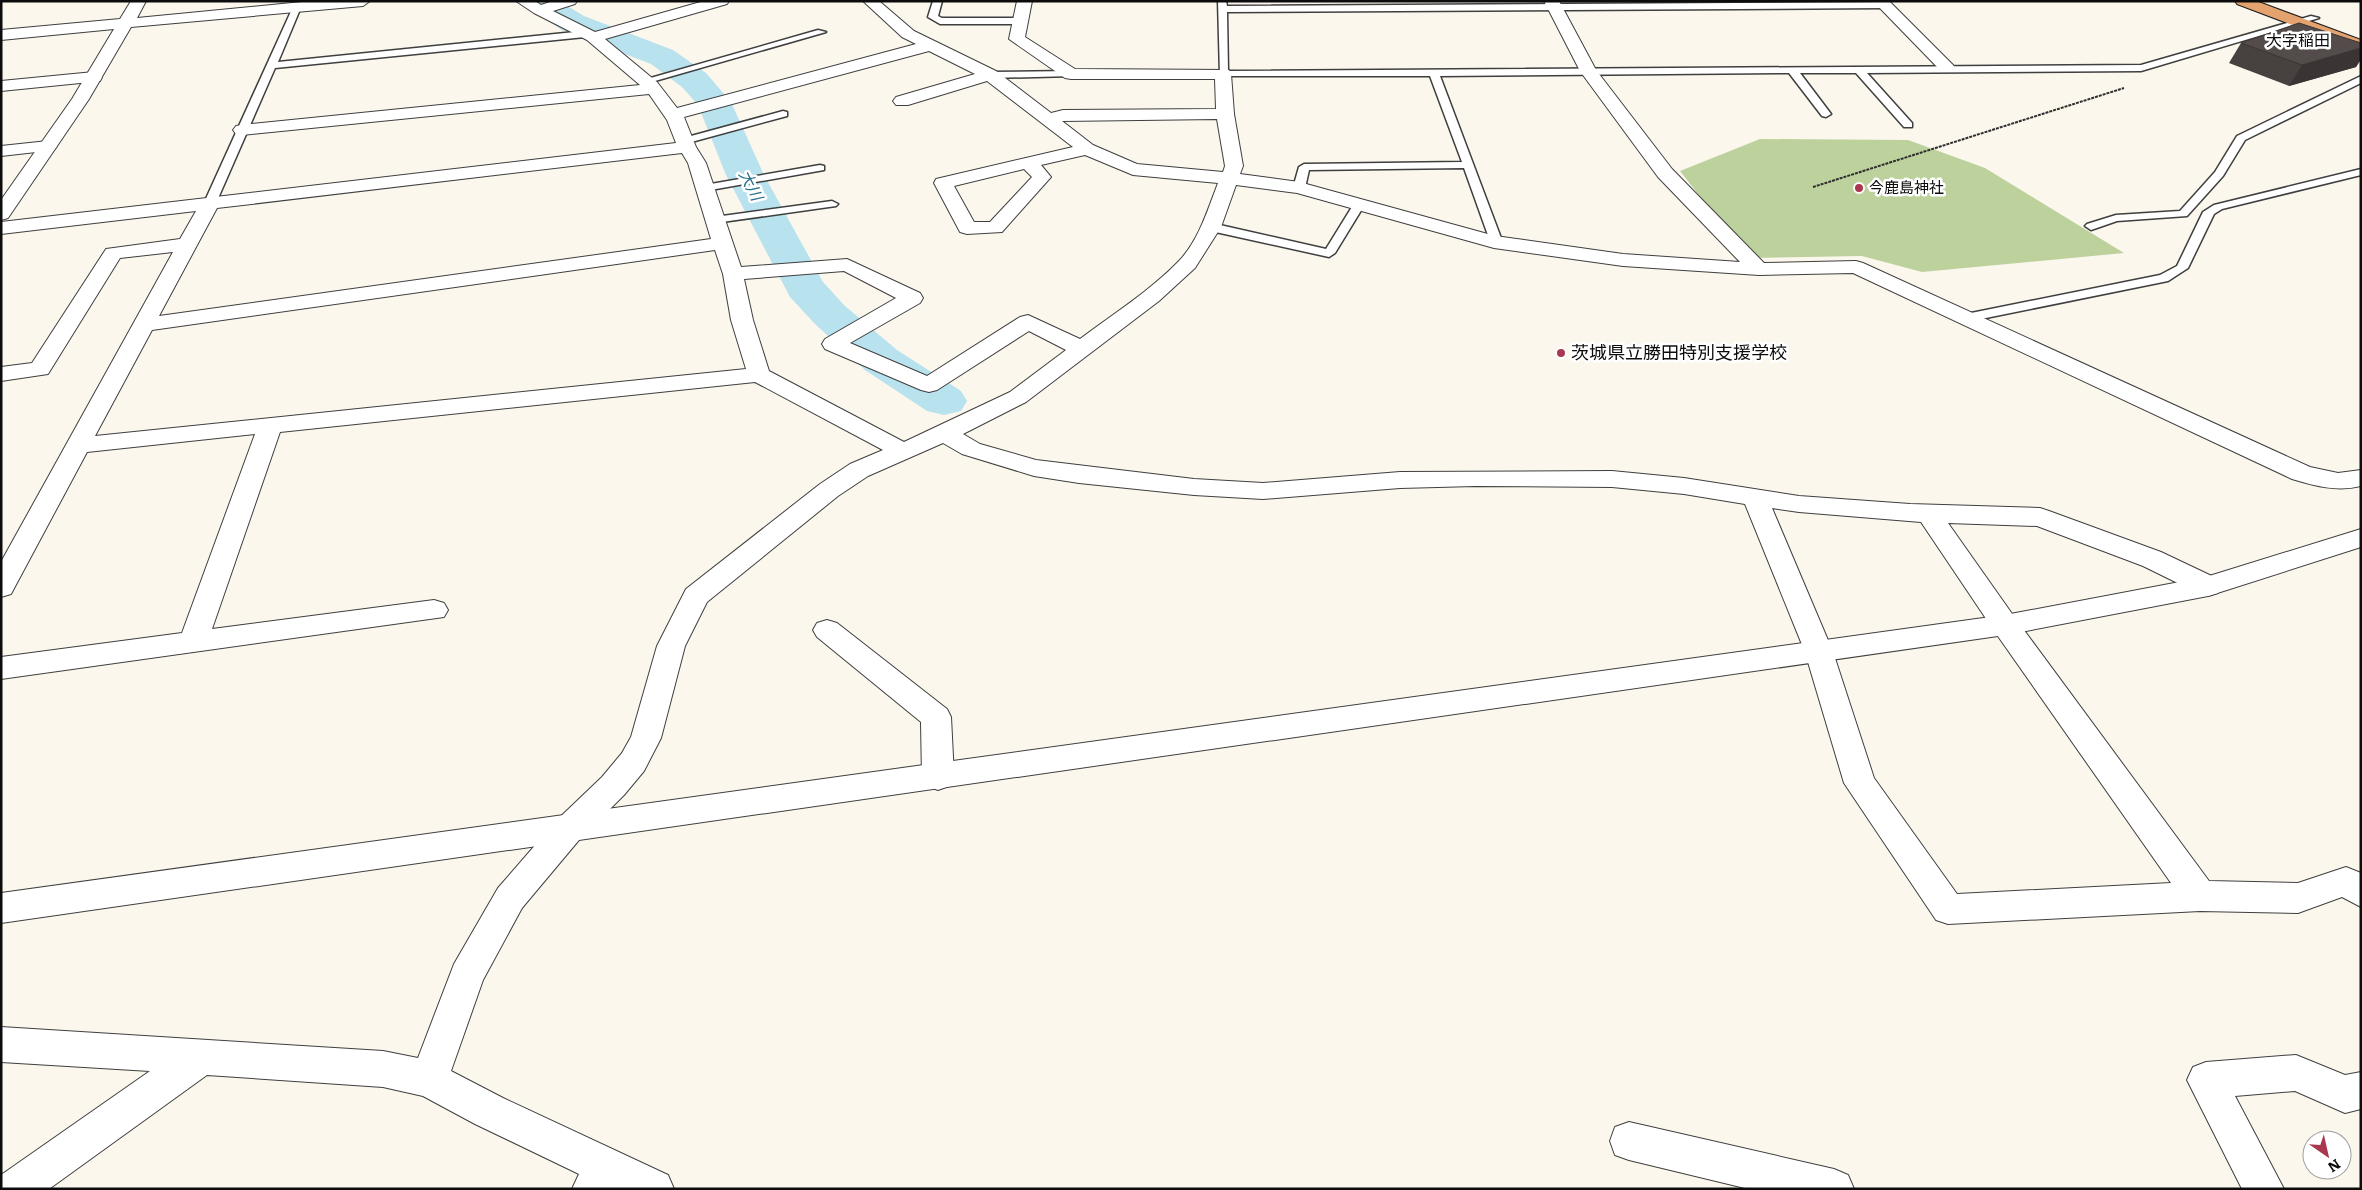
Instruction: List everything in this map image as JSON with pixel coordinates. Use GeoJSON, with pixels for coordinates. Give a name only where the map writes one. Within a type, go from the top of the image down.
{"type":"FeatureCollection","features":[{"type":"Feature","properties":{"kind":"highway"},"geometry":{"type":"LineString","coordinates":[[2242,1],[2361,46]]}},
{"type":"Feature","properties":{"kind":"highway"},"geometry":{"type":"LineString","coordinates":[[2271,1],[2361,35]]}},
{"type":"Feature","properties":{"kind":"street"},"geometry":{"type":"LineString","coordinates":[[1,214],[94,77],[139,1]]}},
{"type":"Feature","properties":{"kind":"street"},"geometry":{"type":"LineString","coordinates":[[1,35],[363,1]]}},
{"type":"Feature","properties":{"kind":"street"},"geometry":{"type":"LineString","coordinates":[[531,6],[570,1]]}},
{"type":"Feature","properties":{"kind":"street"},"geometry":{"type":"LineString","coordinates":[[589,35],[722,1]]}},
{"type":"Feature","properties":{"kind":"street"},"geometry":{"type":"LineString","coordinates":[[870,1],[908,34],[990,75],[1087,149],[1133,169],[1230,178],[1299,188],[1494,242],[1623,260],[1759,268],[1856,267],[2301,473],[2325,481],[2347,482],[2361,478]]}},
{"type":"Feature","properties":{"kind":"street"},"geometry":{"type":"LineString","coordinates":[[429,1080],[468,975],[510,898],[568,830],[613,786],[633,762],[642,746],[646,738],[671,646],[696,596],[830,490],[859,470],[945,433],[1018,397],[1151,296],[1188,264],[1211,227],[1234,166],[1225,114],[1223,74],[1071,74],[1017,39],[1025,1]]}},
{"type":"Feature","properties":{"kind":"street"},"geometry":{"type":"LineString","coordinates":[[1882,3],[1947,68]]}},
{"type":"Feature","properties":{"kind":"street"},"geometry":{"type":"LineString","coordinates":[[1553,4],[1588,70],[1665,173],[1759,268]]}},
{"type":"Feature","properties":{"kind":"street"},"geometry":{"type":"LineString","coordinates":[[531,6],[589,35],[649,85],[672,115],[697,164],[716,220],[733,274],[742,320],[760,375]]}},
{"type":"Feature","properties":{"kind":"street"},"geometry":{"type":"LineString","coordinates":[[672,115],[931,45]]}},
{"type":"Feature","properties":{"kind":"street"},"geometry":{"type":"LineString","coordinates":[[902,101],[990,75]]}},
{"type":"Feature","properties":{"kind":"street"},"geometry":{"type":"LineString","coordinates":[[1,86],[94,77]]}},
{"type":"Feature","properties":{"kind":"street"},"geometry":{"type":"LineString","coordinates":[[242,130],[649,85]]}},
{"type":"Feature","properties":{"kind":"street"},"geometry":{"type":"LineString","coordinates":[[1049,120],[1063,115],[1225,114]]}},
{"type":"Feature","properties":{"kind":"street"},"geometry":{"type":"LineString","coordinates":[[1,228],[686,144]]}},
{"type":"Feature","properties":{"kind":"street"},"geometry":{"type":"LineString","coordinates":[[1,152],[48,146]]}},
{"type":"Feature","properties":{"kind":"street"},"geometry":{"type":"LineString","coordinates":[[1028,163],[1042,177],[995,228],[967,228],[943,183],[1087,149]]}},
{"type":"Feature","properties":{"kind":"street"},"geometry":{"type":"LineString","coordinates":[[1,587],[210,203]]}},
{"type":"Feature","properties":{"kind":"street"},"geometry":{"type":"LineString","coordinates":[[144,325],[723,243]]}},
{"type":"Feature","properties":{"kind":"street"},"geometry":{"type":"LineString","coordinates":[[1,374],[40,369],[113,253],[188,244]]}},
{"type":"Feature","properties":{"kind":"street"},"geometry":{"type":"LineString","coordinates":[[733,274],[847,266],[912,298],[833,344],[929,384],[1028,322],[1082,349]]}},
{"type":"Feature","properties":{"kind":"street"},"geometry":{"type":"LineString","coordinates":[[78,445],[760,375],[816,405],[865,427],[902,451]]}},
{"type":"Feature","properties":{"kind":"street"},"geometry":{"type":"LineString","coordinates":[[194,642],[270,425]]}},
{"type":"Feature","properties":{"kind":"street"},"geometry":{"type":"LineString","coordinates":[[945,433],[971,449],[1034,468],[1079,475],[1194,487],[1263,490],[1409,480],[1612,478],[1684,486],[1799,504],[1928,513],[2040,517],[2152,559],[2208,586]]}},
{"type":"Feature","properties":{"kind":"street"},"geometry":{"type":"LineString","coordinates":[[1755,497],[1819,652],[1860,782],[1948,909],[2200,896],[2298,898],[2346,881],[2361,892]]}},
{"type":"Feature","properties":{"kind":"street"},"geometry":{"type":"LineString","coordinates":[[1928,513],[2005,625],[2200,896]]}},
{"type":"Feature","properties":{"kind":"street"},"geometry":{"type":"LineString","coordinates":[[1,908],[568,830],[2005,625],[2208,586],[2361,538]]}},
{"type":"Feature","properties":{"kind":"street"},"geometry":{"type":"LineString","coordinates":[[1,668],[434,610]]}},
{"type":"Feature","properties":{"kind":"street"},"geometry":{"type":"LineString","coordinates":[[827,630],[936,717],[938,777]]}},
{"type":"Feature","properties":{"kind":"street"},"geometry":{"type":"LineString","coordinates":[[1,1044],[383,1069],[429,1080],[489,1111],[600,1179],[654,1189]]}},
{"type":"Feature","properties":{"kind":"street"},"geometry":{"type":"LineString","coordinates":[[15,1189],[202,1057]]}},
{"type":"Feature","properties":{"kind":"street"},"geometry":{"type":"LineString","coordinates":[[2264,1189],[2206,1080],[2296,1073],[2346,1094],[2361,1090]]}},
{"type":"Feature","properties":{"kind":"street"},"geometry":{"type":"LineString","coordinates":[[1629,1141],[1834,1189]]}},
{"type":"Feature","properties":{"kind":"lane"},"geometry":{"type":"LineString","coordinates":[[938,1],[933,18],[940,21],[1021,21]]}},
{"type":"Feature","properties":{"kind":"lane"},"geometry":{"type":"LineString","coordinates":[[1882,3],[1222,5],[1223,74],[1588,70],[2141,68],[2314,18]]}},
{"type":"Feature","properties":{"kind":"lane"},"geometry":{"type":"LineString","coordinates":[[210,203],[297,7]]}},
{"type":"Feature","properties":{"kind":"lane"},"geometry":{"type":"LineString","coordinates":[[649,85],[821,32]]}},
{"type":"Feature","properties":{"kind":"lane"},"geometry":{"type":"LineString","coordinates":[[272,65],[589,35]]}},
{"type":"Feature","properties":{"kind":"lane"},"geometry":{"type":"LineString","coordinates":[[1792,70],[1826,114]]}},
{"type":"Feature","properties":{"kind":"lane"},"geometry":{"type":"LineString","coordinates":[[1859,70],[1908,125]]}},
{"type":"Feature","properties":{"kind":"lane"},"geometry":{"type":"LineString","coordinates":[[1434,72],[1495,238],[1494,242]]}},
{"type":"Feature","properties":{"kind":"lane"},"geometry":{"type":"LineString","coordinates":[[990,75],[1071,74]]}},
{"type":"Feature","properties":{"kind":"lane"},"geometry":{"type":"LineString","coordinates":[[2091,226],[2116,218],[2183,214],[2219,174],[2241,138],[2361,79]]}},
{"type":"Feature","properties":{"kind":"lane"},"geometry":{"type":"LineString","coordinates":[[686,144],[783,114]]}},
{"type":"Feature","properties":{"kind":"lane"},"geometry":{"type":"LineString","coordinates":[[1299,188],[1304,167],[1468,165]]}},
{"type":"Feature","properties":{"kind":"lane"},"geometry":{"type":"LineString","coordinates":[[705,188],[820,168]]}},
{"type":"Feature","properties":{"kind":"lane"},"geometry":{"type":"LineString","coordinates":[[1966,318],[2164,278],[2182,268],[2209,212],[2218,207],[2361,172]]}},
{"type":"Feature","properties":{"kind":"lane"},"geometry":{"type":"LineString","coordinates":[[716,220],[832,204]]}},
{"type":"Feature","properties":{"kind":"lane"},"geometry":{"type":"LineString","coordinates":[[1211,227],[1329,253],[1359,204]]}},
{"type":"Feature","properties":{"kind":"path"},"geometry":{"type":"LineString","coordinates":[[1813,187],[2131,86]]}},
{"type":"Feature","properties":{"kind":"green space"},"geometry":{"type":"Polygon","coordinates":[[[1760,139],[1908,140],[1985,168],[2124,253],[1922,272],[1862,256],[1748,258],[1680,171],[1760,139]]]}},
{"type":"Feature","properties":{"kind":"building"},"geometry":{"type":"Polygon","coordinates":[[[2299,23],[2361,43],[2361,48],[2302,65],[2241,43],[2299,23]]]}},
{"type":"Feature","properties":{"kind":"waterway","name":"大川"},"geometry":{"type":"LineString","coordinates":[[538,1],[573,23],[662,57],[694,80],[714,102],[745,175],[805,288],[830,315],[881,360],[944,401]]}},
{"type":"Feature","properties":{"kind":"place","name":"今鹿島神社"},"geometry":{"type":"Point","coordinates":[1859,188]}},
{"type":"Feature","properties":{"kind":"place","name":"茨城県立勝田特別支援学校"},"geometry":{"type":"Point","coordinates":[1561,353]}},
{"type":"Feature","properties":{"kind":"district","name":"大字稲田"},"geometry":{"type":"Point","coordinates":[2298,40]}}]}
